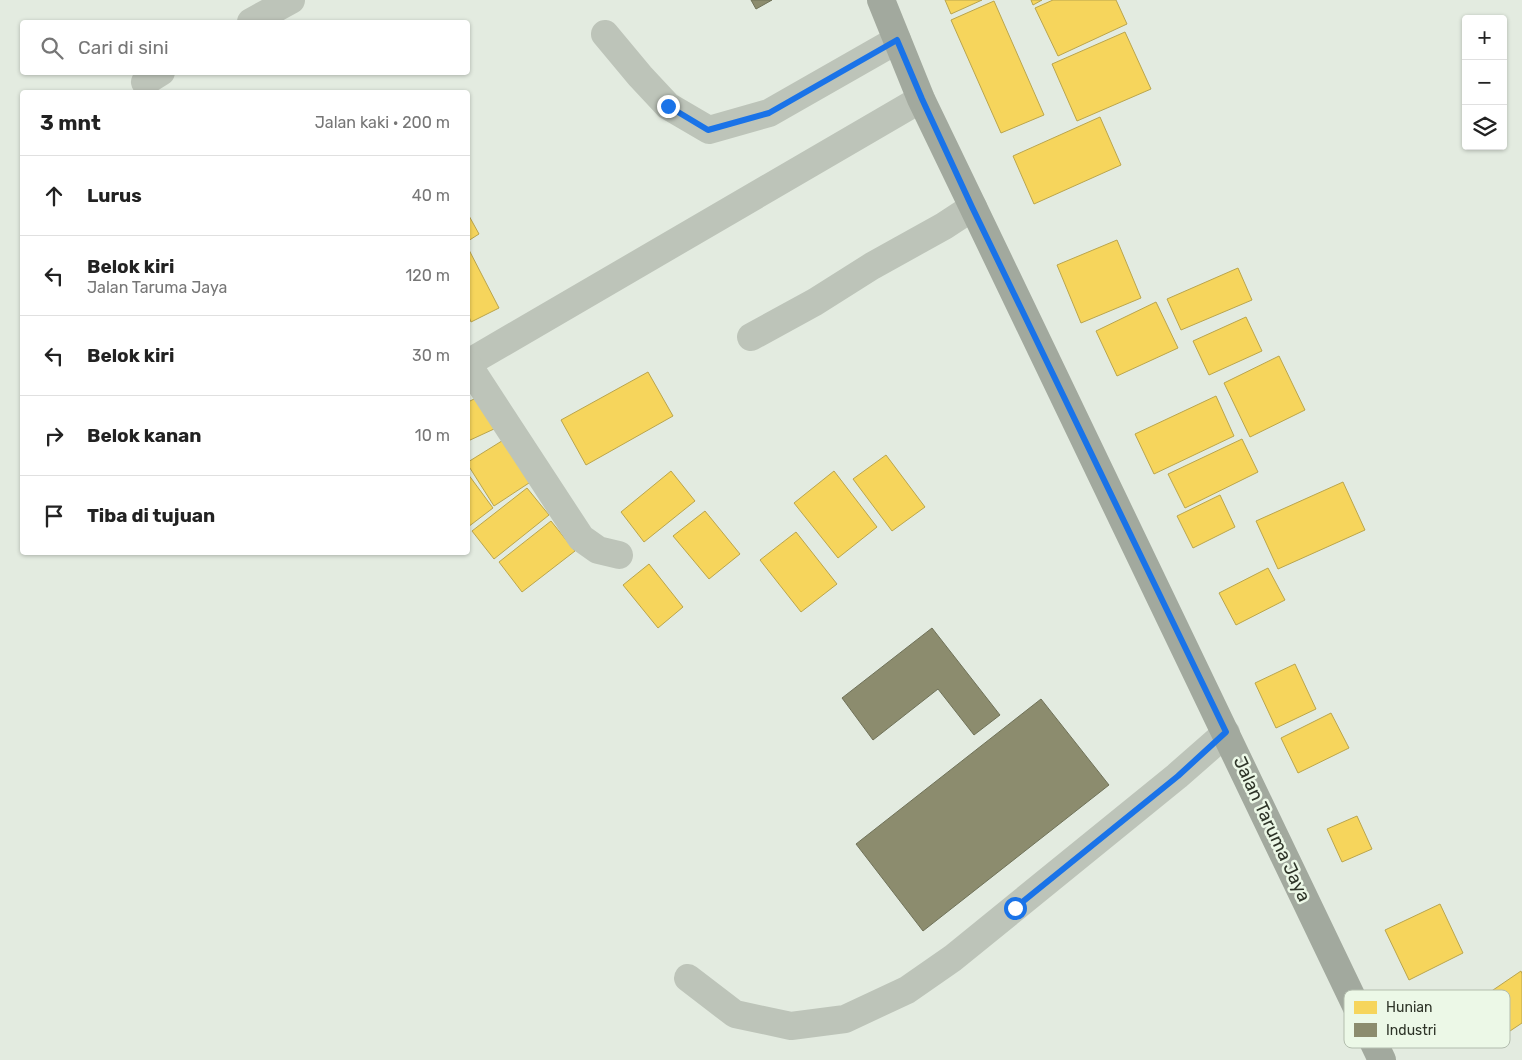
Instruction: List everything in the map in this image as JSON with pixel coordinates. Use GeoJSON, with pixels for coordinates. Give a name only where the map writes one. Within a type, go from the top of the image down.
{"type":"FeatureCollection","features":[{"type":"Feature","properties":{"kind":"main road","name":"Jalan Taruma Jaya"},"geometry":{"type":"LineString","coordinates":[[881,0],[922,99],[972,207],[1349,990]]}},
{"type":"Feature","properties":{"kind":"main road","name":"Jalan Taruma Jaya"},"geometry":{"type":"LineString","coordinates":[[1376,1048],[1382,1060]]}},
{"type":"Feature","properties":{"kind":"street"},"geometry":{"type":"LineString","coordinates":[[255,20],[291,0]]}},
{"type":"Feature","properties":{"kind":"street"},"geometry":{"type":"LineString","coordinates":[[605,34],[668,106],[708,130],[769,113],[897,40]]}},
{"type":"Feature","properties":{"kind":"street"},"geometry":{"type":"LineString","coordinates":[[470,363],[922,99]]}},
{"type":"Feature","properties":{"kind":"street"},"geometry":{"type":"LineString","coordinates":[[751,336],[815,302],[872,266],[944,226],[972,207]]}},
{"type":"Feature","properties":{"kind":"street"},"geometry":{"type":"LineString","coordinates":[[470,367],[581,538],[598,550],[618,556]]}},
{"type":"Feature","properties":{"kind":"street"},"geometry":{"type":"LineString","coordinates":[[688,978],[735,1014],[791,1026],[845,1019],[907,990],[952,958],[1178,776],[1226,732]]}},
{"type":"Feature","properties":{"kind":"building: Hunian"},"geometry":{"type":"Polygon","coordinates":[[[945,0],[982,0],[951,14],[945,0]]]}},
{"type":"Feature","properties":{"kind":"building: Hunian"},"geometry":{"type":"Polygon","coordinates":[[[1031,0],[1042,0],[1033,5],[1031,0]]]}},
{"type":"Feature","properties":{"kind":"building: Hunian"},"geometry":{"type":"Polygon","coordinates":[[[1053,0],[1116,0],[1127,24],[1058,56],[1035,8],[1053,0]]]}},
{"type":"Feature","properties":{"kind":"building: Hunian"},"geometry":{"type":"Polygon","coordinates":[[[994,1],[1044,115],[1001,133],[951,20],[994,1]]]}},
{"type":"Feature","properties":{"kind":"building: Hunian"},"geometry":{"type":"Polygon","coordinates":[[[1125,32],[1151,89],[1077,121],[1052,64],[1125,32]]]}},
{"type":"Feature","properties":{"kind":"building: Hunian"},"geometry":{"type":"Polygon","coordinates":[[[1100,117],[1121,165],[1034,204],[1013,156],[1100,117]]]}},
{"type":"Feature","properties":{"kind":"building: Hunian"},"geometry":{"type":"Polygon","coordinates":[[[470,218],[479,234],[470,240],[470,218]]]}},
{"type":"Feature","properties":{"kind":"building: Hunian"},"geometry":{"type":"Polygon","coordinates":[[[1117,240],[1141,298],[1081,323],[1057,265],[1117,240]]]}},
{"type":"Feature","properties":{"kind":"building: Hunian"},"geometry":{"type":"Polygon","coordinates":[[[470,252],[499,308],[471,322],[470,319],[470,252]]]}},
{"type":"Feature","properties":{"kind":"building: Hunian"},"geometry":{"type":"Polygon","coordinates":[[[1238,268],[1252,300],[1181,330],[1167,299],[1238,268]]]}},
{"type":"Feature","properties":{"kind":"building: Hunian"},"geometry":{"type":"Polygon","coordinates":[[[1156,302],[1178,348],[1117,376],[1096,331],[1156,302]]]}},
{"type":"Feature","properties":{"kind":"building: Hunian"},"geometry":{"type":"Polygon","coordinates":[[[1246,317],[1262,351],[1209,375],[1193,341],[1246,317]]]}},
{"type":"Feature","properties":{"kind":"building: Hunian"},"geometry":{"type":"Polygon","coordinates":[[[1279,356],[1305,410],[1250,437],[1224,383],[1279,356]]]}},
{"type":"Feature","properties":{"kind":"building: Hunian"},"geometry":{"type":"Polygon","coordinates":[[[648,372],[673,416],[586,465],[561,420],[648,372]]]}},
{"type":"Feature","properties":{"kind":"building: Hunian"},"geometry":{"type":"Polygon","coordinates":[[[480,396],[494,429],[470,440],[470,401],[480,396]]]}},
{"type":"Feature","properties":{"kind":"building: Hunian"},"geometry":{"type":"Polygon","coordinates":[[[1216,396],[1234,436],[1154,474],[1135,434],[1216,396]]]}},
{"type":"Feature","properties":{"kind":"building: Hunian"},"geometry":{"type":"Polygon","coordinates":[[[505,439],[532,481],[494,506],[470,468],[470,461],[505,439]]]}},
{"type":"Feature","properties":{"kind":"building: Hunian"},"geometry":{"type":"Polygon","coordinates":[[[1242,439],[1258,472],[1185,508],[1168,474],[1242,439]]]}},
{"type":"Feature","properties":{"kind":"building: Hunian"},"geometry":{"type":"Polygon","coordinates":[[[886,455],[925,507],[892,531],[853,479],[886,455]]]}},
{"type":"Feature","properties":{"kind":"building: Hunian"},"geometry":{"type":"Polygon","coordinates":[[[671,471],[695,501],[644,542],[621,512],[671,471]]]}},
{"type":"Feature","properties":{"kind":"building: Hunian"},"geometry":{"type":"Polygon","coordinates":[[[834,471],[877,527],[838,558],[794,503],[834,471]]]}},
{"type":"Feature","properties":{"kind":"building: Hunian"},"geometry":{"type":"Polygon","coordinates":[[[470,477],[493,508],[470,525],[470,477]]]}},
{"type":"Feature","properties":{"kind":"building: Hunian"},"geometry":{"type":"Polygon","coordinates":[[[1343,482],[1365,530],[1278,569],[1256,521],[1343,482]]]}},
{"type":"Feature","properties":{"kind":"building: Hunian"},"geometry":{"type":"Polygon","coordinates":[[[527,488],[549,515],[494,559],[472,531],[527,488]]]}},
{"type":"Feature","properties":{"kind":"building: Hunian"},"geometry":{"type":"Polygon","coordinates":[[[1220,495],[1235,527],[1193,548],[1177,516],[1220,495]]]}},
{"type":"Feature","properties":{"kind":"building: Hunian"},"geometry":{"type":"Polygon","coordinates":[[[705,511],[740,554],[709,579],[673,536],[705,511]]]}},
{"type":"Feature","properties":{"kind":"building: Hunian"},"geometry":{"type":"Polygon","coordinates":[[[551,521],[575,551],[522,592],[499,562],[551,521]]]}},
{"type":"Feature","properties":{"kind":"building: Hunian"},"geometry":{"type":"Polygon","coordinates":[[[796,532],[837,584],[801,612],[760,560],[796,532]]]}},
{"type":"Feature","properties":{"kind":"building: Hunian"},"geometry":{"type":"Polygon","coordinates":[[[649,564],[683,607],[658,628],[623,585],[649,564]]]}},
{"type":"Feature","properties":{"kind":"building: Hunian"},"geometry":{"type":"Polygon","coordinates":[[[1268,568],[1285,600],[1236,625],[1219,593],[1268,568]]]}},
{"type":"Feature","properties":{"kind":"building: Hunian"},"geometry":{"type":"Polygon","coordinates":[[[1295,664],[1316,709],[1276,728],[1255,683],[1295,664]]]}},
{"type":"Feature","properties":{"kind":"building: Hunian"},"geometry":{"type":"Polygon","coordinates":[[[1331,713],[1349,748],[1298,773],[1281,738],[1331,713]]]}},
{"type":"Feature","properties":{"kind":"building: Hunian"},"geometry":{"type":"Polygon","coordinates":[[[1357,816],[1372,849],[1342,862],[1327,829],[1357,816]]]}},
{"type":"Feature","properties":{"kind":"building: Hunian"},"geometry":{"type":"Polygon","coordinates":[[[1440,904],[1463,953],[1409,980],[1385,930],[1440,904]]]}},
{"type":"Feature","properties":{"kind":"building: Hunian"},"geometry":{"type":"Polygon","coordinates":[[[1521,971],[1522,1023],[1510,1031],[1510,990],[1493,990],[1521,971]]]}},
{"type":"Feature","properties":{"kind":"building: Industri"},"geometry":{"type":"Polygon","coordinates":[[[751,0],[772,0],[756,9],[751,0]]]}},
{"type":"Feature","properties":{"kind":"building: Industri"},"geometry":{"type":"Polygon","coordinates":[[[932,628],[1000,715],[974,735],[938,689],[873,740],[842,698],[932,628]]]}},
{"type":"Feature","properties":{"kind":"building: Industri"},"geometry":{"type":"Polygon","coordinates":[[[1041,699],[1109,785],[923,931],[856,844],[1041,699]]]}},
{"type":"Feature","properties":{"kind":"route"},"geometry":{"type":"LineString","coordinates":[[668,106],[708,130],[769,113],[897,40],[972,207],[1226,732],[1178,776],[1015,908]]}}]}
